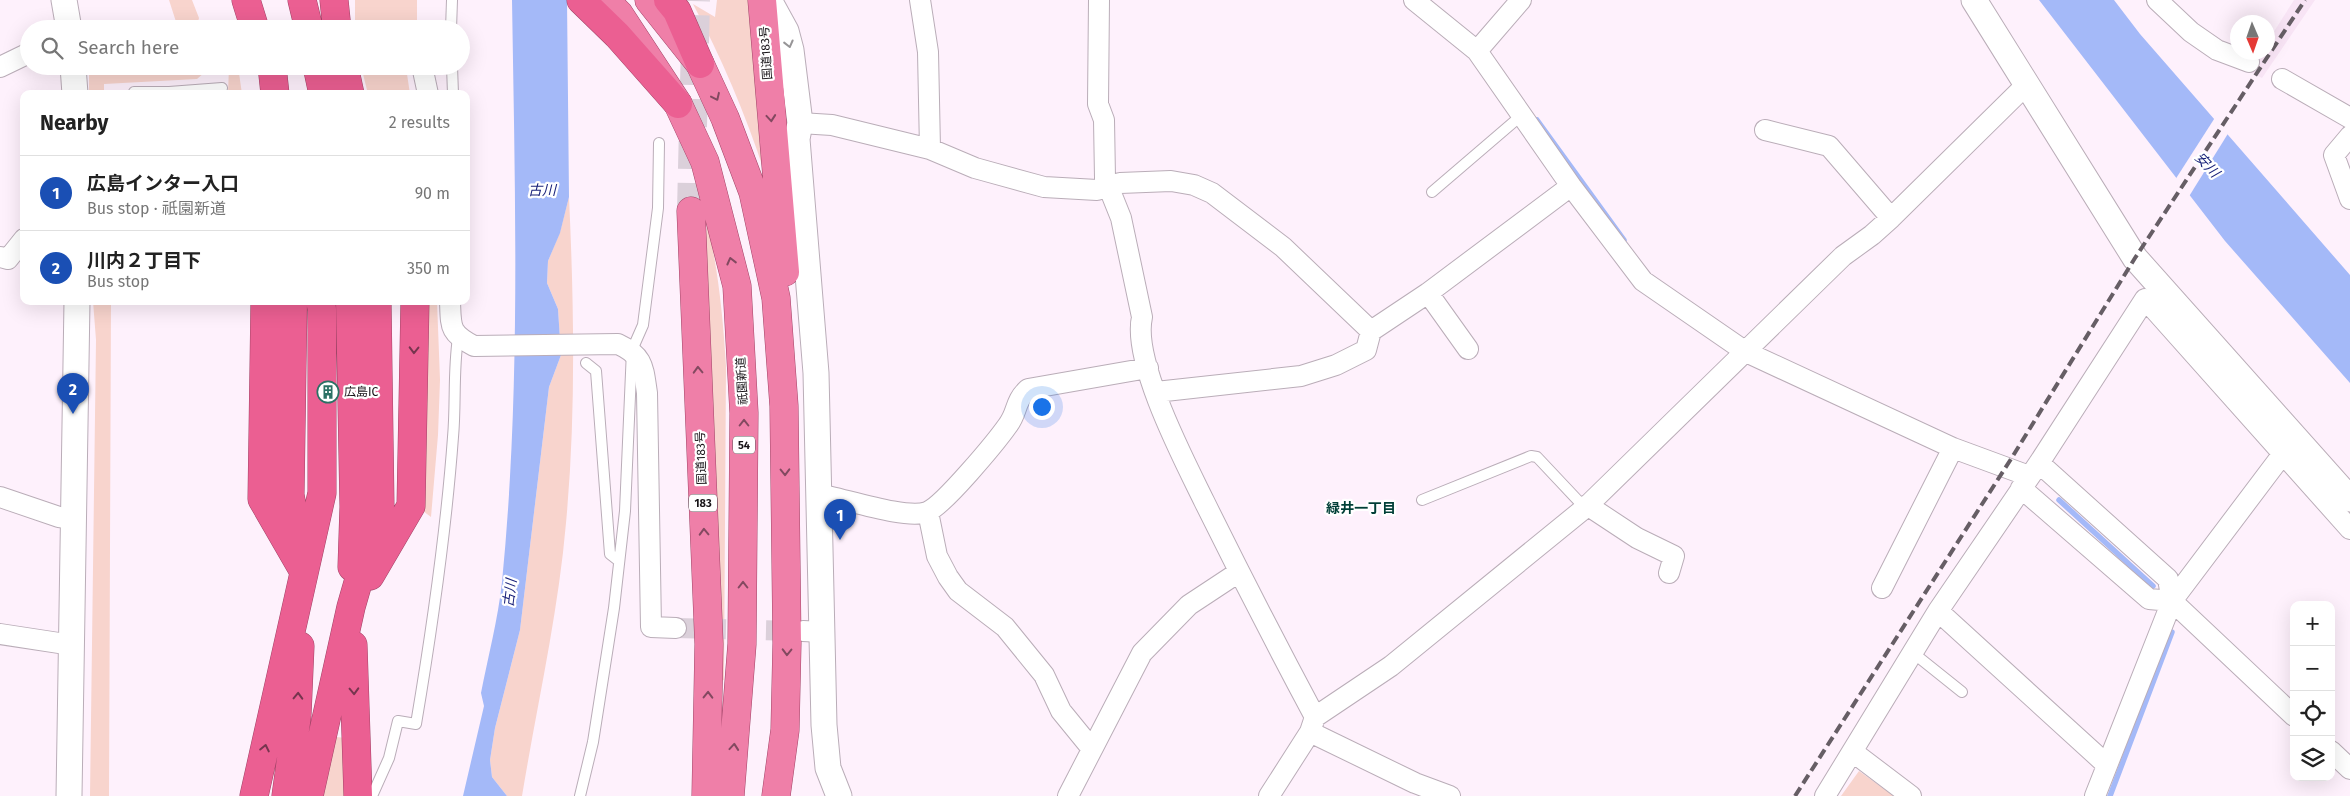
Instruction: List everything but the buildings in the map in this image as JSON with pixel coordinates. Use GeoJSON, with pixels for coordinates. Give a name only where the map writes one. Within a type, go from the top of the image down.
{"type":"FeatureCollection","features":[{"type":"Feature","properties":{"kind":"highway"},"geometry":{"type":"LineString","coordinates":[[246,0],[252,20]]}},
{"type":"Feature","properties":{"kind":"highway"},"geometry":{"type":"LineString","coordinates":[[267,0],[269,20]]}},
{"type":"Feature","properties":{"kind":"highway"},"geometry":{"type":"LineString","coordinates":[[302,0],[306,20]]}},
{"type":"Feature","properties":{"kind":"highway"},"geometry":{"type":"LineString","coordinates":[[334,0],[336,20]]}},
{"type":"Feature","properties":{"kind":"highway"},"geometry":{"type":"LineString","coordinates":[[581,0],[613,16]]}},
{"type":"Feature","properties":{"kind":"highway"},"geometry":{"type":"LineString","coordinates":[[649,0],[700,64]]}},
{"type":"Feature","properties":{"kind":"highway"},"geometry":{"type":"LineString","coordinates":[[668,0],[677,12],[725,118],[753,192],[776,298],[784,406],[786,710],[776,796]]}},
{"type":"Feature","properties":{"kind":"highway","name":"国道183号"},"geometry":{"type":"LineString","coordinates":[[762,0],[786,276],[784,406]]}},
{"type":"Feature","properties":{"kind":"highway","name":"祇園新道"},"geometry":{"type":"LineString","coordinates":[[613,16],[678,104],[705,162],[737,286],[744,413],[742,644],[730,796]]}},
{"type":"Feature","properties":{"kind":"highway"},"geometry":{"type":"LineString","coordinates":[[319,75],[322,90]]}},
{"type":"Feature","properties":{"kind":"highway"},"geometry":{"type":"LineString","coordinates":[[346,75],[349,90]]}},
{"type":"Feature","properties":{"kind":"highway","name":"国道183号"},"geometry":{"type":"LineString","coordinates":[[692,211],[709,644],[706,796]]}},
{"type":"Feature","properties":{"kind":"highway"},"geometry":{"type":"LineString","coordinates":[[265,305],[262,499],[303,570]]}},
{"type":"Feature","properties":{"kind":"highway"},"geometry":{"type":"LineString","coordinates":[[278,305],[277,496],[303,570]]}},
{"type":"Feature","properties":{"kind":"highway"},"geometry":{"type":"LineString","coordinates":[[293,305],[290,494],[303,570]]}},
{"type":"Feature","properties":{"kind":"highway"},"geometry":{"type":"LineString","coordinates":[[286,796],[297,715],[303,570],[307,387],[304,305]]}},
{"type":"Feature","properties":{"kind":"highway"},"geometry":{"type":"LineString","coordinates":[[254,796],[303,570],[322,494],[321,305]]}},
{"type":"Feature","properties":{"kind":"highway"},"geometry":{"type":"LineString","coordinates":[[303,570],[336,495],[336,305]]}},
{"type":"Feature","properties":{"kind":"highway"},"geometry":{"type":"LineString","coordinates":[[350,305],[354,507],[351,607],[357,785]]}},
{"type":"Feature","properties":{"kind":"highway"},"geometry":{"type":"LineString","coordinates":[[351,607],[366,506],[364,305]]}},
{"type":"Feature","properties":{"kind":"highway"},"geometry":{"type":"LineString","coordinates":[[309,796],[351,607],[380,506],[377,305]]}},
{"type":"Feature","properties":{"kind":"highway"},"geometry":{"type":"LineString","coordinates":[[351,607],[395,507],[395,305]]}},
{"type":"Feature","properties":{"kind":"highway"},"geometry":{"type":"LineString","coordinates":[[351,607],[411,506],[415,305]]}},
{"type":"Feature","properties":{"kind":"street"},"geometry":{"type":"LineString","coordinates":[[64,0],[67,20]]}},
{"type":"Feature","properties":{"kind":"street"},"geometry":{"type":"LineString","coordinates":[[769,0],[786,31],[791,50],[800,123],[797,139],[816,373],[818,494],[812,632],[828,768],[838,796]]}},
{"type":"Feature","properties":{"kind":"street"},"geometry":{"type":"LineString","coordinates":[[920,0],[928,52],[930,149]]}},
{"type":"Feature","properties":{"kind":"street"},"geometry":{"type":"LineString","coordinates":[[1099,0],[1098,104],[1104,120],[1108,188],[1121,218],[1126,239],[1142,317],[1140,328],[1148,368],[1171,432],[1313,725],[1414,790],[1450,796]]}},
{"type":"Feature","properties":{"kind":"street"},"geometry":{"type":"LineString","coordinates":[[1414,0],[1477,50],[1571,186],[1643,281],[1746,352],[1953,448],[2030,476],[2168,579],[2172,601],[2290,712]]}},
{"type":"Feature","properties":{"kind":"street"},"geometry":{"type":"LineString","coordinates":[[1477,50],[1521,0]]}},
{"type":"Feature","properties":{"kind":"street"},"geometry":{"type":"LineString","coordinates":[[1974,0],[2135,258],[2350,499]]}},
{"type":"Feature","properties":{"kind":"street"},"geometry":{"type":"LineString","coordinates":[[2157,0],[2197,37],[2217,50],[2249,62]]}},
{"type":"Feature","properties":{"kind":"street"},"geometry":{"type":"LineString","coordinates":[[0,67],[20,57]]}},
{"type":"Feature","properties":{"kind":"street"},"geometry":{"type":"LineString","coordinates":[[74,75],[75,90]]}},
{"type":"Feature","properties":{"kind":"street"},"geometry":{"type":"LineString","coordinates":[[424,75],[427,90]]}},
{"type":"Feature","properties":{"kind":"street"},"geometry":{"type":"LineString","coordinates":[[2282,79],[2350,118]]}},
{"type":"Feature","properties":{"kind":"street"},"geometry":{"type":"LineString","coordinates":[[1269,796],[1313,725],[1390,666],[1586,507],[1844,256],[1891,218],[2027,84]]}},
{"type":"Feature","properties":{"kind":"street"},"geometry":{"type":"LineString","coordinates":[[800,123],[832,125],[930,149],[975,168],[1044,187],[1098,190],[1120,184],[1171,181],[1194,185],[1212,193],[1283,247],[1371,331]]}},
{"type":"Feature","properties":{"kind":"street"},"geometry":{"type":"LineString","coordinates":[[1765,130],[1829,146],[1891,218]]}},
{"type":"Feature","properties":{"kind":"street"},"geometry":{"type":"LineString","coordinates":[[2350,136],[2334,156],[2350,199]]}},
{"type":"Feature","properties":{"kind":"street"},"geometry":{"type":"LineString","coordinates":[[1156,392],[1301,376],[1336,365],[1366,350],[1371,331],[1428,293],[1571,186]]}},
{"type":"Feature","properties":{"kind":"street"},"geometry":{"type":"LineString","coordinates":[[1,262],[8,260],[20,244]]}},
{"type":"Feature","properties":{"kind":"street"},"geometry":{"type":"LineString","coordinates":[[1428,293],[1468,349]]}},
{"type":"Feature","properties":{"kind":"street"},"geometry":{"type":"LineString","coordinates":[[1825,796],[1938,611],[2030,476],[2145,299],[2350,530]]}},
{"type":"Feature","properties":{"kind":"street"},"geometry":{"type":"LineString","coordinates":[[69,796],[77,305]]}},
{"type":"Feature","properties":{"kind":"street"},"geometry":{"type":"LineString","coordinates":[[450,305],[451,324],[466,342],[625,347],[643,366],[647,393],[651,627],[676,628]]}},
{"type":"Feature","properties":{"kind":"street"},"geometry":{"type":"LineString","coordinates":[[818,494],[841,497],[882,510],[912,513],[928,512],[969,473],[1010,423],[1018,398],[1028,389],[1148,368]]}},
{"type":"Feature","properties":{"kind":"street"},"geometry":{"type":"LineString","coordinates":[[1882,588],[1953,448]]}},
{"type":"Feature","properties":{"kind":"street"},"geometry":{"type":"LineString","coordinates":[[2095,796],[2172,601],[2282,455]]}},
{"type":"Feature","properties":{"kind":"street"},"geometry":{"type":"LineString","coordinates":[[2030,476],[2149,599],[2172,601]]}},
{"type":"Feature","properties":{"kind":"street"},"geometry":{"type":"LineString","coordinates":[[0,498],[59,517],[74,519]]}},
{"type":"Feature","properties":{"kind":"street"},"geometry":{"type":"LineString","coordinates":[[1586,507],[1636,538],[1674,556],[1668,573]]}},
{"type":"Feature","properties":{"kind":"street"},"geometry":{"type":"LineString","coordinates":[[928,512],[937,556],[948,577],[958,591],[1004,627],[1044,675],[1061,711],[1092,749]]}},
{"type":"Feature","properties":{"kind":"street"},"geometry":{"type":"LineString","coordinates":[[1068,796],[1142,653],[1189,606],[1239,572]]}},
{"type":"Feature","properties":{"kind":"street"},"geometry":{"type":"LineString","coordinates":[[1938,611],[2107,764]]}},
{"type":"Feature","properties":{"kind":"street"},"geometry":{"type":"LineString","coordinates":[[0,634],[72,645]]}},
{"type":"Feature","properties":{"kind":"street"},"geometry":{"type":"LineString","coordinates":[[1853,752],[1911,796]]}},
{"type":"Feature","properties":{"kind":"street"},"geometry":{"type":"LineString","coordinates":[[2335,755],[2350,769]]}},
{"type":"Feature","properties":{"kind":"lane"},"geometry":{"type":"LineString","coordinates":[[451,20],[452,0]]}},
{"type":"Feature","properties":{"kind":"lane"},"geometry":{"type":"LineString","coordinates":[[452,75],[452,90]]}},
{"type":"Feature","properties":{"kind":"lane"},"geometry":{"type":"LineString","coordinates":[[178,90],[222,88]]}},
{"type":"Feature","properties":{"kind":"lane"},"geometry":{"type":"LineString","coordinates":[[1432,192],[1523,114]]}},
{"type":"Feature","properties":{"kind":"lane"},"geometry":{"type":"LineString","coordinates":[[580,796],[593,742],[619,561],[625,511],[625,347],[643,325],[658,208],[659,143]]}},
{"type":"Feature","properties":{"kind":"lane"},"geometry":{"type":"LineString","coordinates":[[372,796],[389,758],[398,721],[416,724],[437,597],[453,435],[454,364],[466,342]]}},
{"type":"Feature","properties":{"kind":"lane"},"geometry":{"type":"LineString","coordinates":[[586,363],[596,371],[610,554],[619,561]]}},
{"type":"Feature","properties":{"kind":"lane"},"geometry":{"type":"LineString","coordinates":[[1422,500],[1530,456],[1537,456],[1586,507]]}},
{"type":"Feature","properties":{"kind":"lane"},"geometry":{"type":"LineString","coordinates":[[1912,652],[1962,692]]}},
{"type":"Feature","properties":{"kind":"shaded area"},"geometry":{"type":"Polygon","coordinates":[[[169,0],[192,0],[198,20],[175,20],[169,0]]]}},
{"type":"Feature","properties":{"kind":"shaded area"},"geometry":{"type":"Polygon","coordinates":[[[355,0],[417,0],[417,20],[355,20],[355,0]]]}},
{"type":"Feature","properties":{"kind":"shaded area"},"geometry":{"type":"Polygon","coordinates":[[[717,0],[749,0],[765,174],[733,88],[693,4],[715,17],[717,0]]]}},
{"type":"Feature","properties":{"kind":"shaded area"},"geometry":{"type":"Polygon","coordinates":[[[2294,0],[2315,0],[2275,59],[2275,30],[2294,0]]]}},
{"type":"Feature","properties":{"kind":"shaded area"},"geometry":{"type":"Polygon","coordinates":[[[2255,60],[2274,60],[2262,78],[2248,71],[2255,60]]]}},
{"type":"Feature","properties":{"kind":"shaded area"},"geometry":{"type":"Polygon","coordinates":[[[89,75],[202,75],[197,79],[104,84],[104,90],[89,90],[89,75]]]}},
{"type":"Feature","properties":{"kind":"shaded area"},"geometry":{"type":"Polygon","coordinates":[[[229,75],[239,75],[241,90],[228,90],[229,75]]]}},
{"type":"Feature","properties":{"kind":"shaded area"},"geometry":{"type":"Polygon","coordinates":[[[363,75],[407,75],[409,90],[367,90],[363,75]]]}},
{"type":"Feature","properties":{"kind":"shaded area"},"geometry":{"type":"Polygon","coordinates":[[[569,197],[573,401],[566,523],[553,626],[522,796],[507,796],[492,777],[490,760],[495,728],[520,630],[549,387],[561,355],[558,309],[547,283],[548,261],[560,232],[569,197]]]}},
{"type":"Feature","properties":{"kind":"shaded area"},"geometry":{"type":"Polygon","coordinates":[[[707,221],[719,293],[726,366],[724,680],[719,681],[705,255],[707,221]]]}},
{"type":"Feature","properties":{"kind":"shaded area"},"geometry":{"type":"Polygon","coordinates":[[[93,305],[111,305],[109,796],[90,796],[96,340],[93,305]]]}},
{"type":"Feature","properties":{"kind":"shaded area"},"geometry":{"type":"Polygon","coordinates":[[[423,305],[437,305],[440,380],[438,435],[431,517],[423,511],[423,305]]]}},
{"type":"Feature","properties":{"kind":"shaded area"},"geometry":{"type":"Polygon","coordinates":[[[336,737],[347,738],[346,796],[323,796],[336,737]]]}},
{"type":"Feature","properties":{"kind":"shaded area"},"geometry":{"type":"Polygon","coordinates":[[[1859,771],[1894,796],[1841,796],[1859,771]]]}},
{"type":"Feature","properties":{"kind":"water","name":"古川"},"geometry":{"type":"Polygon","coordinates":[[[512,0],[567,0],[569,197],[560,233],[548,261],[547,283],[558,309],[561,355],[549,387],[520,630],[495,728],[490,760],[492,777],[507,796],[463,796],[484,706],[481,693],[500,596],[508,510],[512,437],[515,291],[512,0]]]}},
{"type":"Feature","properties":{"kind":"water","name":"安川"},"geometry":{"type":"Polygon","coordinates":[[[2039,0],[2114,0],[2140,34],[2350,275],[2350,383],[2225,241],[2039,0]]]}},
{"type":"Feature","properties":{"kind":"pier"},"geometry":{"type":"Polygon","coordinates":[[[2216,116],[2229,132],[2188,198],[2175,180],[2216,116]]]}},
{"type":"Feature","properties":{"kind":"waterway"},"geometry":{"type":"LineString","coordinates":[[1537,120],[1624,240]]}},
{"type":"Feature","properties":{"kind":"waterway"},"geometry":{"type":"LineString","coordinates":[[2059,500],[2153,586]]}},
{"type":"Feature","properties":{"kind":"waterway"},"geometry":{"type":"LineString","coordinates":[[2110,796],[2172,632]]}},
{"type":"Feature","properties":{"kind":"tunnel"},"geometry":{"type":"LineString","coordinates":[[691,211],[696,0]]}},
{"type":"Feature","properties":{"kind":"tunnel"},"geometry":{"type":"LineString","coordinates":[[676,628],[801,631]]}},
{"type":"Feature","properties":{"kind":"railway"},"geometry":{"type":"LineString","coordinates":[[1795,796],[2011,459],[2135,258],[2305,0]]}},
{"type":"Feature","properties":{"kind":"place","name":"広島IC"},"geometry":{"type":"Point","coordinates":[328,392]}},
{"type":"Feature","properties":{"kind":"place","name":"川内２丁目下"},"geometry":{"type":"Point","coordinates":[73,414]}},
{"type":"Feature","properties":{"kind":"place","name":"広島インター入口"},"geometry":{"type":"Point","coordinates":[840,540]}},
{"type":"Feature","properties":{"kind":"district","name":"緑井一丁目"},"geometry":{"type":"Point","coordinates":[1361,508]}}]}
